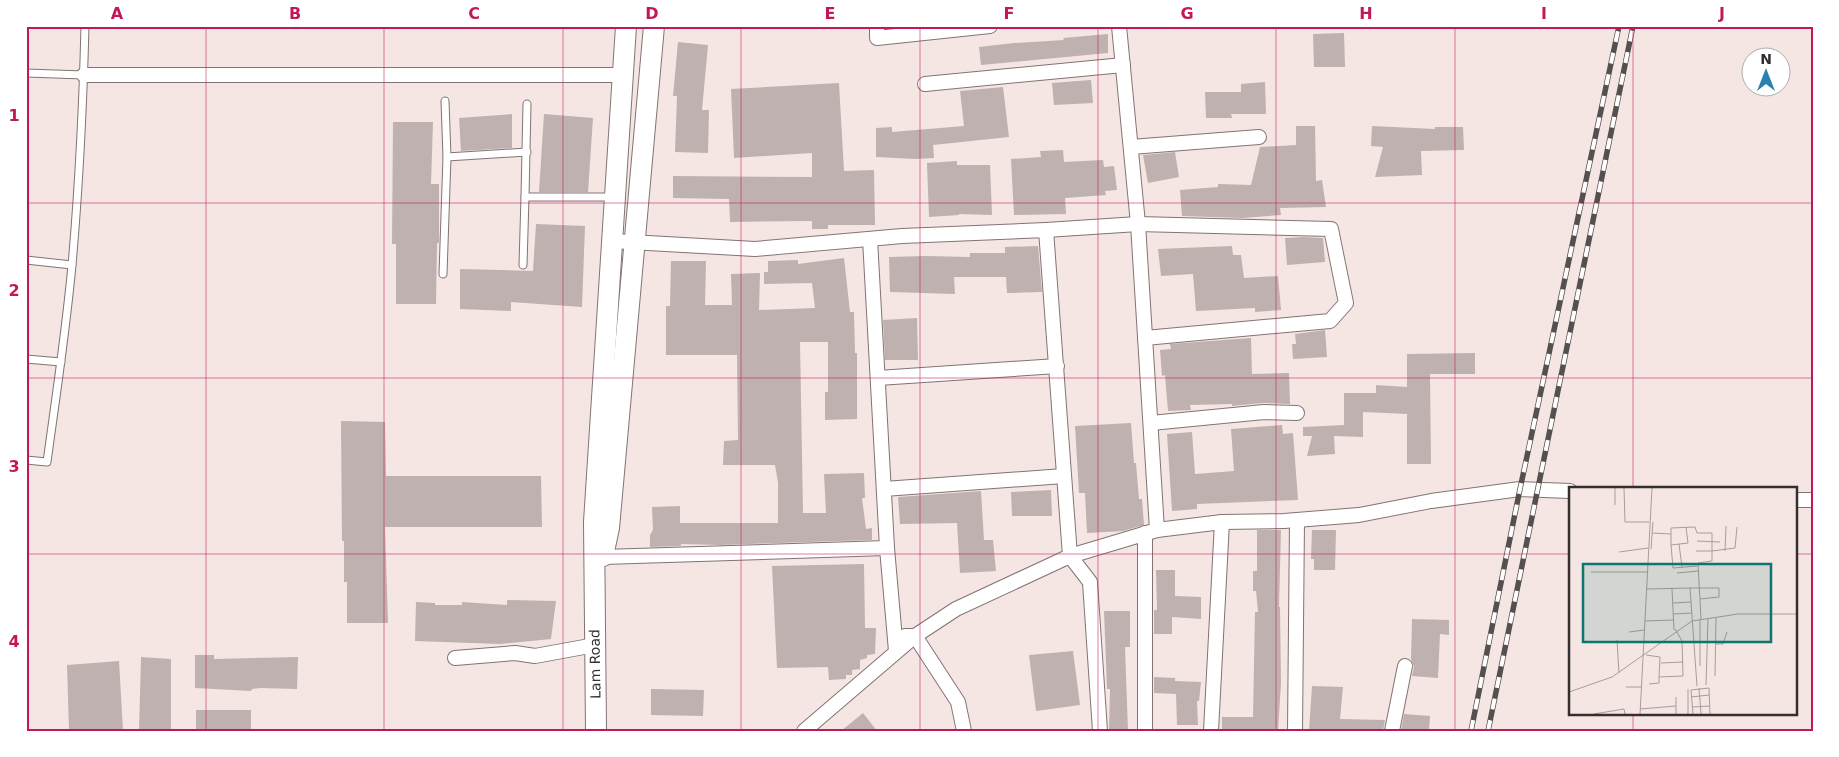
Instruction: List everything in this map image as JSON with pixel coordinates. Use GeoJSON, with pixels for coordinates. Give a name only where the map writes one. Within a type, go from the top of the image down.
{"type":"FeatureCollection","features":[{"type":"Feature","properties":{"kind":"main road"},"geometry":{"type":"LineString","coordinates":[[594,598],[594,522],[626,26]]}},
{"type":"Feature","properties":{"kind":"main road"},"geometry":{"type":"LineString","coordinates":[[594,598],[609,528],[654,26]]}},
{"type":"Feature","properties":{"kind":"main road","name":"Lam Road"},"geometry":{"type":"LineString","coordinates":[[594,598],[596,731]]}},
{"type":"Feature","properties":{"kind":"street"},"geometry":{"type":"LineString","coordinates":[[877,26],[878,38],[990,26]]}},
{"type":"Feature","properties":{"kind":"street"},"geometry":{"type":"LineString","coordinates":[[1119,26],[1138,224],[1151,423],[1151,531],[1144,731]]}},
{"type":"Feature","properties":{"kind":"street"},"geometry":{"type":"LineString","coordinates":[[925,84],[1123,65]]}},
{"type":"Feature","properties":{"kind":"street"},"geometry":{"type":"LineString","coordinates":[[84,75],[623,75]]}},
{"type":"Feature","properties":{"kind":"street"},"geometry":{"type":"LineString","coordinates":[[1131,147],[1259,137]]}},
{"type":"Feature","properties":{"kind":"street"},"geometry":{"type":"LineString","coordinates":[[612,241],[755,249],[870,238],[1138,224],[1331,229],[1346,303],[1330,321],[1145,338]]}},
{"type":"Feature","properties":{"kind":"street"},"geometry":{"type":"LineString","coordinates":[[1046,230],[1070,556],[1090,582],[1100,731]]}},
{"type":"Feature","properties":{"kind":"street"},"geometry":{"type":"LineString","coordinates":[[870,238],[884,489],[896,651]]}},
{"type":"Feature","properties":{"kind":"street"},"geometry":{"type":"LineString","coordinates":[[878,378],[1056,366]]}},
{"type":"Feature","properties":{"kind":"street"},"geometry":{"type":"LineString","coordinates":[[1151,423],[1264,412],[1297,413]]}},
{"type":"Feature","properties":{"kind":"street"},"geometry":{"type":"LineString","coordinates":[[884,489],[1064,476]]}},
{"type":"Feature","properties":{"kind":"street"},"geometry":{"type":"LineString","coordinates":[[804,731],[896,651],[956,609],[1070,556],[1151,531],[1222,522],[1297,520],[1359,515],[1431,501],[1520,489],[1569,491]]}},
{"type":"Feature","properties":{"kind":"street"},"geometry":{"type":"LineString","coordinates":[[1796,500],[1813,500]]}},
{"type":"Feature","properties":{"kind":"street"},"geometry":{"type":"LineString","coordinates":[[1295,731],[1297,520]]}},
{"type":"Feature","properties":{"kind":"street"},"geometry":{"type":"LineString","coordinates":[[1211,731],[1222,522]]}},
{"type":"Feature","properties":{"kind":"street"},"geometry":{"type":"LineString","coordinates":[[603,557],[888,548]]}},
{"type":"Feature","properties":{"kind":"street"},"geometry":{"type":"LineString","coordinates":[[895,636],[915,636]]}},
{"type":"Feature","properties":{"kind":"street"},"geometry":{"type":"LineString","coordinates":[[915,636],[958,702],[964,731]]}},
{"type":"Feature","properties":{"kind":"street"},"geometry":{"type":"LineString","coordinates":[[455,658],[515,653],[535,656],[595,645]]}},
{"type":"Feature","properties":{"kind":"street"},"geometry":{"type":"LineString","coordinates":[[1392,731],[1405,666]]}},
{"type":"Feature","properties":{"kind":"lane"},"geometry":{"type":"LineString","coordinates":[[26,460],[47,462],[61,362],[72,265],[84,75],[85,26]]}},
{"type":"Feature","properties":{"kind":"lane"},"geometry":{"type":"LineString","coordinates":[[26,73],[84,75]]}},
{"type":"Feature","properties":{"kind":"lane"},"geometry":{"type":"LineString","coordinates":[[443,274],[447,156],[445,101]]}},
{"type":"Feature","properties":{"kind":"lane"},"geometry":{"type":"LineString","coordinates":[[523,265],[527,104]]}},
{"type":"Feature","properties":{"kind":"lane"},"geometry":{"type":"LineString","coordinates":[[447,156],[526,152]]}},
{"type":"Feature","properties":{"kind":"lane"},"geometry":{"type":"LineString","coordinates":[[525,197],[616,197]]}},
{"type":"Feature","properties":{"kind":"lane"},"geometry":{"type":"LineString","coordinates":[[26,260],[72,265]]}},
{"type":"Feature","properties":{"kind":"lane"},"geometry":{"type":"LineString","coordinates":[[26,358],[61,362]]}},
{"type":"Feature","properties":{"kind":"building"},"geometry":{"type":"Polygon","coordinates":[[[1344,33],[1345,67],[1314,67],[1313,34],[1344,33]]]}},
{"type":"Feature","properties":{"kind":"building"},"geometry":{"type":"Polygon","coordinates":[[[1108,34],[1108,53],[981,65],[979,47],[1064,40],[1063,38],[1108,34]]]}},
{"type":"Feature","properties":{"kind":"building"},"geometry":{"type":"Polygon","coordinates":[[[678,42],[708,45],[702,110],[709,110],[708,153],[675,152],[677,96],[673,96],[678,42]]]}},
{"type":"Feature","properties":{"kind":"building"},"geometry":{"type":"Polygon","coordinates":[[[1091,80],[1093,103],[1054,105],[1052,83],[1091,80]]]}},
{"type":"Feature","properties":{"kind":"building"},"geometry":{"type":"Polygon","coordinates":[[[1265,82],[1266,114],[1231,114],[1232,118],[1206,118],[1205,92],[1241,92],[1241,84],[1265,82]]]}},
{"type":"Feature","properties":{"kind":"building"},"geometry":{"type":"Polygon","coordinates":[[[839,83],[844,171],[874,170],[875,225],[828,225],[828,229],[812,229],[812,221],[730,222],[729,199],[673,198],[673,176],[812,177],[812,153],[734,158],[731,89],[839,83]]]}},
{"type":"Feature","properties":{"kind":"building"},"geometry":{"type":"Polygon","coordinates":[[[1003,87],[1009,137],[933,145],[934,158],[876,157],[876,128],[892,127],[892,132],[964,126],[960,91],[1003,87]]]}},
{"type":"Feature","properties":{"kind":"building"},"geometry":{"type":"Polygon","coordinates":[[[512,114],[512,148],[461,151],[459,118],[512,114]]]}},
{"type":"Feature","properties":{"kind":"building"},"geometry":{"type":"Polygon","coordinates":[[[544,114],[593,118],[588,192],[539,192],[544,114]]]}},
{"type":"Feature","properties":{"kind":"building"},"geometry":{"type":"Polygon","coordinates":[[[393,122],[433,122],[431,184],[439,184],[436,304],[396,304],[396,244],[392,244],[393,122]]]}},
{"type":"Feature","properties":{"kind":"building"},"geometry":{"type":"Polygon","coordinates":[[[1296,126],[1315,126],[1316,181],[1322,180],[1326,207],[1280,208],[1281,215],[1243,218],[1182,216],[1180,190],[1218,187],[1218,184],[1251,185],[1260,147],[1296,145],[1296,126]]]}},
{"type":"Feature","properties":{"kind":"building"},"geometry":{"type":"Polygon","coordinates":[[[1372,126],[1435,129],[1435,127],[1463,127],[1464,150],[1421,151],[1422,175],[1375,177],[1383,147],[1371,146],[1372,126]]]}},
{"type":"Feature","properties":{"kind":"building"},"geometry":{"type":"Polygon","coordinates":[[[1063,150],[1064,162],[1103,160],[1104,167],[1114,166],[1117,190],[1105,191],[1106,195],[1065,198],[1066,214],[1014,215],[1011,159],[1041,157],[1040,151],[1063,150]]]}},
{"type":"Feature","properties":{"kind":"building"},"geometry":{"type":"Polygon","coordinates":[[[1175,152],[1179,177],[1148,183],[1143,155],[1175,152]]]}},
{"type":"Feature","properties":{"kind":"building"},"geometry":{"type":"Polygon","coordinates":[[[957,161],[957,165],[990,165],[992,215],[959,214],[929,217],[927,163],[957,161]]]}},
{"type":"Feature","properties":{"kind":"building"},"geometry":{"type":"Polygon","coordinates":[[[536,224],[585,226],[582,307],[511,302],[511,311],[460,309],[460,269],[533,271],[536,224]]]}},
{"type":"Feature","properties":{"kind":"building"},"geometry":{"type":"Polygon","coordinates":[[[1285,238],[1323,238],[1325,262],[1287,265],[1285,238]]]}},
{"type":"Feature","properties":{"kind":"building"},"geometry":{"type":"Polygon","coordinates":[[[1038,246],[1042,292],[1007,293],[1006,277],[954,277],[955,294],[890,292],[889,257],[970,257],[970,253],[1005,253],[1005,247],[1038,246]]]}},
{"type":"Feature","properties":{"kind":"building"},"geometry":{"type":"Polygon","coordinates":[[[1232,246],[1233,255],[1241,255],[1244,278],[1278,276],[1281,310],[1255,312],[1255,308],[1196,311],[1193,274],[1161,276],[1158,249],[1232,246]]]}},
{"type":"Feature","properties":{"kind":"building"},"geometry":{"type":"Polygon","coordinates":[[[844,258],[850,312],[854,312],[855,353],[857,353],[857,419],[825,420],[825,392],[828,392],[828,342],[800,342],[803,513],[826,513],[824,474],[864,473],[865,498],[862,498],[866,529],[872,528],[872,540],[720,545],[681,544],[681,546],[650,547],[650,535],[653,530],[652,507],[680,506],[680,523],[778,523],[778,483],[775,465],[723,465],[724,441],[738,440],[737,355],[666,355],[666,306],[670,306],[671,261],[706,261],[705,305],[732,305],[731,274],[760,273],[759,310],[815,308],[812,283],[764,284],[764,272],[768,272],[768,261],[798,260],[798,264],[844,258]]]}},
{"type":"Feature","properties":{"kind":"building"},"geometry":{"type":"Polygon","coordinates":[[[917,318],[918,360],[885,360],[883,320],[917,318]]]}},
{"type":"Feature","properties":{"kind":"building"},"geometry":{"type":"Polygon","coordinates":[[[1325,330],[1327,357],[1293,359],[1292,344],[1296,344],[1295,334],[1325,330]]]}},
{"type":"Feature","properties":{"kind":"building"},"geometry":{"type":"Polygon","coordinates":[[[1251,338],[1252,374],[1289,373],[1290,404],[1190,405],[1191,410],[1168,411],[1165,375],[1162,376],[1160,350],[1171,349],[1170,344],[1251,338]]]}},
{"type":"Feature","properties":{"kind":"building"},"geometry":{"type":"Polygon","coordinates":[[[1475,353],[1475,374],[1430,374],[1431,464],[1407,464],[1407,414],[1363,412],[1363,437],[1334,436],[1335,454],[1307,456],[1312,436],[1303,436],[1303,427],[1344,425],[1344,393],[1376,393],[1376,385],[1407,387],[1407,354],[1475,353]]]}},
{"type":"Feature","properties":{"kind":"building"},"geometry":{"type":"Polygon","coordinates":[[[341,421],[385,422],[386,476],[541,476],[542,527],[385,527],[388,623],[347,623],[347,582],[344,582],[344,541],[342,541],[341,421]]]}},
{"type":"Feature","properties":{"kind":"building"},"geometry":{"type":"Polygon","coordinates":[[[1131,423],[1134,463],[1136,463],[1139,499],[1142,499],[1144,525],[1123,531],[1087,533],[1085,493],[1079,493],[1075,426],[1131,423]]]}},
{"type":"Feature","properties":{"kind":"building"},"geometry":{"type":"Polygon","coordinates":[[[1282,425],[1283,434],[1293,433],[1298,500],[1197,504],[1197,509],[1172,511],[1167,434],[1192,432],[1195,474],[1234,471],[1231,429],[1282,425]]]}},
{"type":"Feature","properties":{"kind":"building"},"geometry":{"type":"Polygon","coordinates":[[[1051,490],[1052,516],[1012,516],[1011,492],[1051,490]]]}},
{"type":"Feature","properties":{"kind":"building"},"geometry":{"type":"Polygon","coordinates":[[[981,491],[984,540],[993,540],[996,571],[960,573],[957,523],[900,524],[898,497],[981,491]]]}},
{"type":"Feature","properties":{"kind":"building"},"geometry":{"type":"Polygon","coordinates":[[[1257,530],[1281,530],[1279,607],[1281,683],[1278,731],[1222,731],[1222,717],[1253,717],[1255,612],[1258,612],[1256,591],[1253,591],[1253,571],[1257,571],[1257,530]]]}},
{"type":"Feature","properties":{"kind":"building"},"geometry":{"type":"Polygon","coordinates":[[[1312,530],[1336,530],[1335,570],[1314,570],[1314,559],[1311,559],[1312,530]]]}},
{"type":"Feature","properties":{"kind":"building"},"geometry":{"type":"Polygon","coordinates":[[[864,564],[865,628],[876,628],[875,654],[867,655],[867,658],[860,660],[860,669],[852,670],[852,675],[846,675],[846,679],[829,680],[828,667],[777,668],[772,566],[864,564]]]}},
{"type":"Feature","properties":{"kind":"building"},"geometry":{"type":"Polygon","coordinates":[[[1156,570],[1175,570],[1175,596],[1201,597],[1201,619],[1172,617],[1172,634],[1154,634],[1154,610],[1157,610],[1156,570]]]}},
{"type":"Feature","properties":{"kind":"building"},"geometry":{"type":"Polygon","coordinates":[[[507,600],[556,601],[551,639],[500,644],[415,641],[416,602],[435,603],[435,605],[462,605],[462,602],[507,605],[507,600]]]}},
{"type":"Feature","properties":{"kind":"building"},"geometry":{"type":"Polygon","coordinates":[[[1104,611],[1130,611],[1130,647],[1125,647],[1128,731],[1109,731],[1110,689],[1107,689],[1104,611]]]}},
{"type":"Feature","properties":{"kind":"building"},"geometry":{"type":"Polygon","coordinates":[[[1412,619],[1449,620],[1449,635],[1440,634],[1438,678],[1412,676],[1414,667],[1411,659],[1412,619]]]}},
{"type":"Feature","properties":{"kind":"building"},"geometry":{"type":"Polygon","coordinates":[[[1073,651],[1080,705],[1036,711],[1029,655],[1073,651]]]}},
{"type":"Feature","properties":{"kind":"building"},"geometry":{"type":"Polygon","coordinates":[[[195,655],[214,655],[214,659],[298,657],[297,689],[261,688],[252,689],[251,691],[195,688],[195,655]]]}},
{"type":"Feature","properties":{"kind":"building"},"geometry":{"type":"Polygon","coordinates":[[[141,657],[171,659],[171,731],[139,731],[141,657]]]}},
{"type":"Feature","properties":{"kind":"building"},"geometry":{"type":"Polygon","coordinates":[[[119,661],[123,731],[69,731],[67,665],[119,661]]]}},
{"type":"Feature","properties":{"kind":"building"},"geometry":{"type":"Polygon","coordinates":[[[1154,677],[1175,678],[1175,681],[1201,682],[1199,701],[1197,701],[1198,725],[1177,725],[1176,694],[1154,693],[1154,677]]]}},
{"type":"Feature","properties":{"kind":"building"},"geometry":{"type":"Polygon","coordinates":[[[1312,686],[1343,687],[1340,719],[1385,720],[1383,731],[1309,731],[1312,686]]]}},
{"type":"Feature","properties":{"kind":"building"},"geometry":{"type":"Polygon","coordinates":[[[651,689],[704,690],[703,716],[651,715],[651,689]]]}},
{"type":"Feature","properties":{"kind":"building"},"geometry":{"type":"Polygon","coordinates":[[[196,710],[251,710],[251,731],[196,731],[196,710]]]}},
{"type":"Feature","properties":{"kind":"building"},"geometry":{"type":"Polygon","coordinates":[[[863,713],[877,731],[841,731],[863,713]]]}},
{"type":"Feature","properties":{"kind":"building"},"geometry":{"type":"Polygon","coordinates":[[[1404,714],[1430,716],[1429,731],[1401,731],[1404,714]]]}},
{"type":"Feature","properties":{"kind":"railway"},"geometry":{"type":"LineString","coordinates":[[1471,731],[1520,489],[1619,26]]}},
{"type":"Feature","properties":{"kind":"railway"},"geometry":{"type":"LineString","coordinates":[[1488,731],[1633,26]]}}]}
